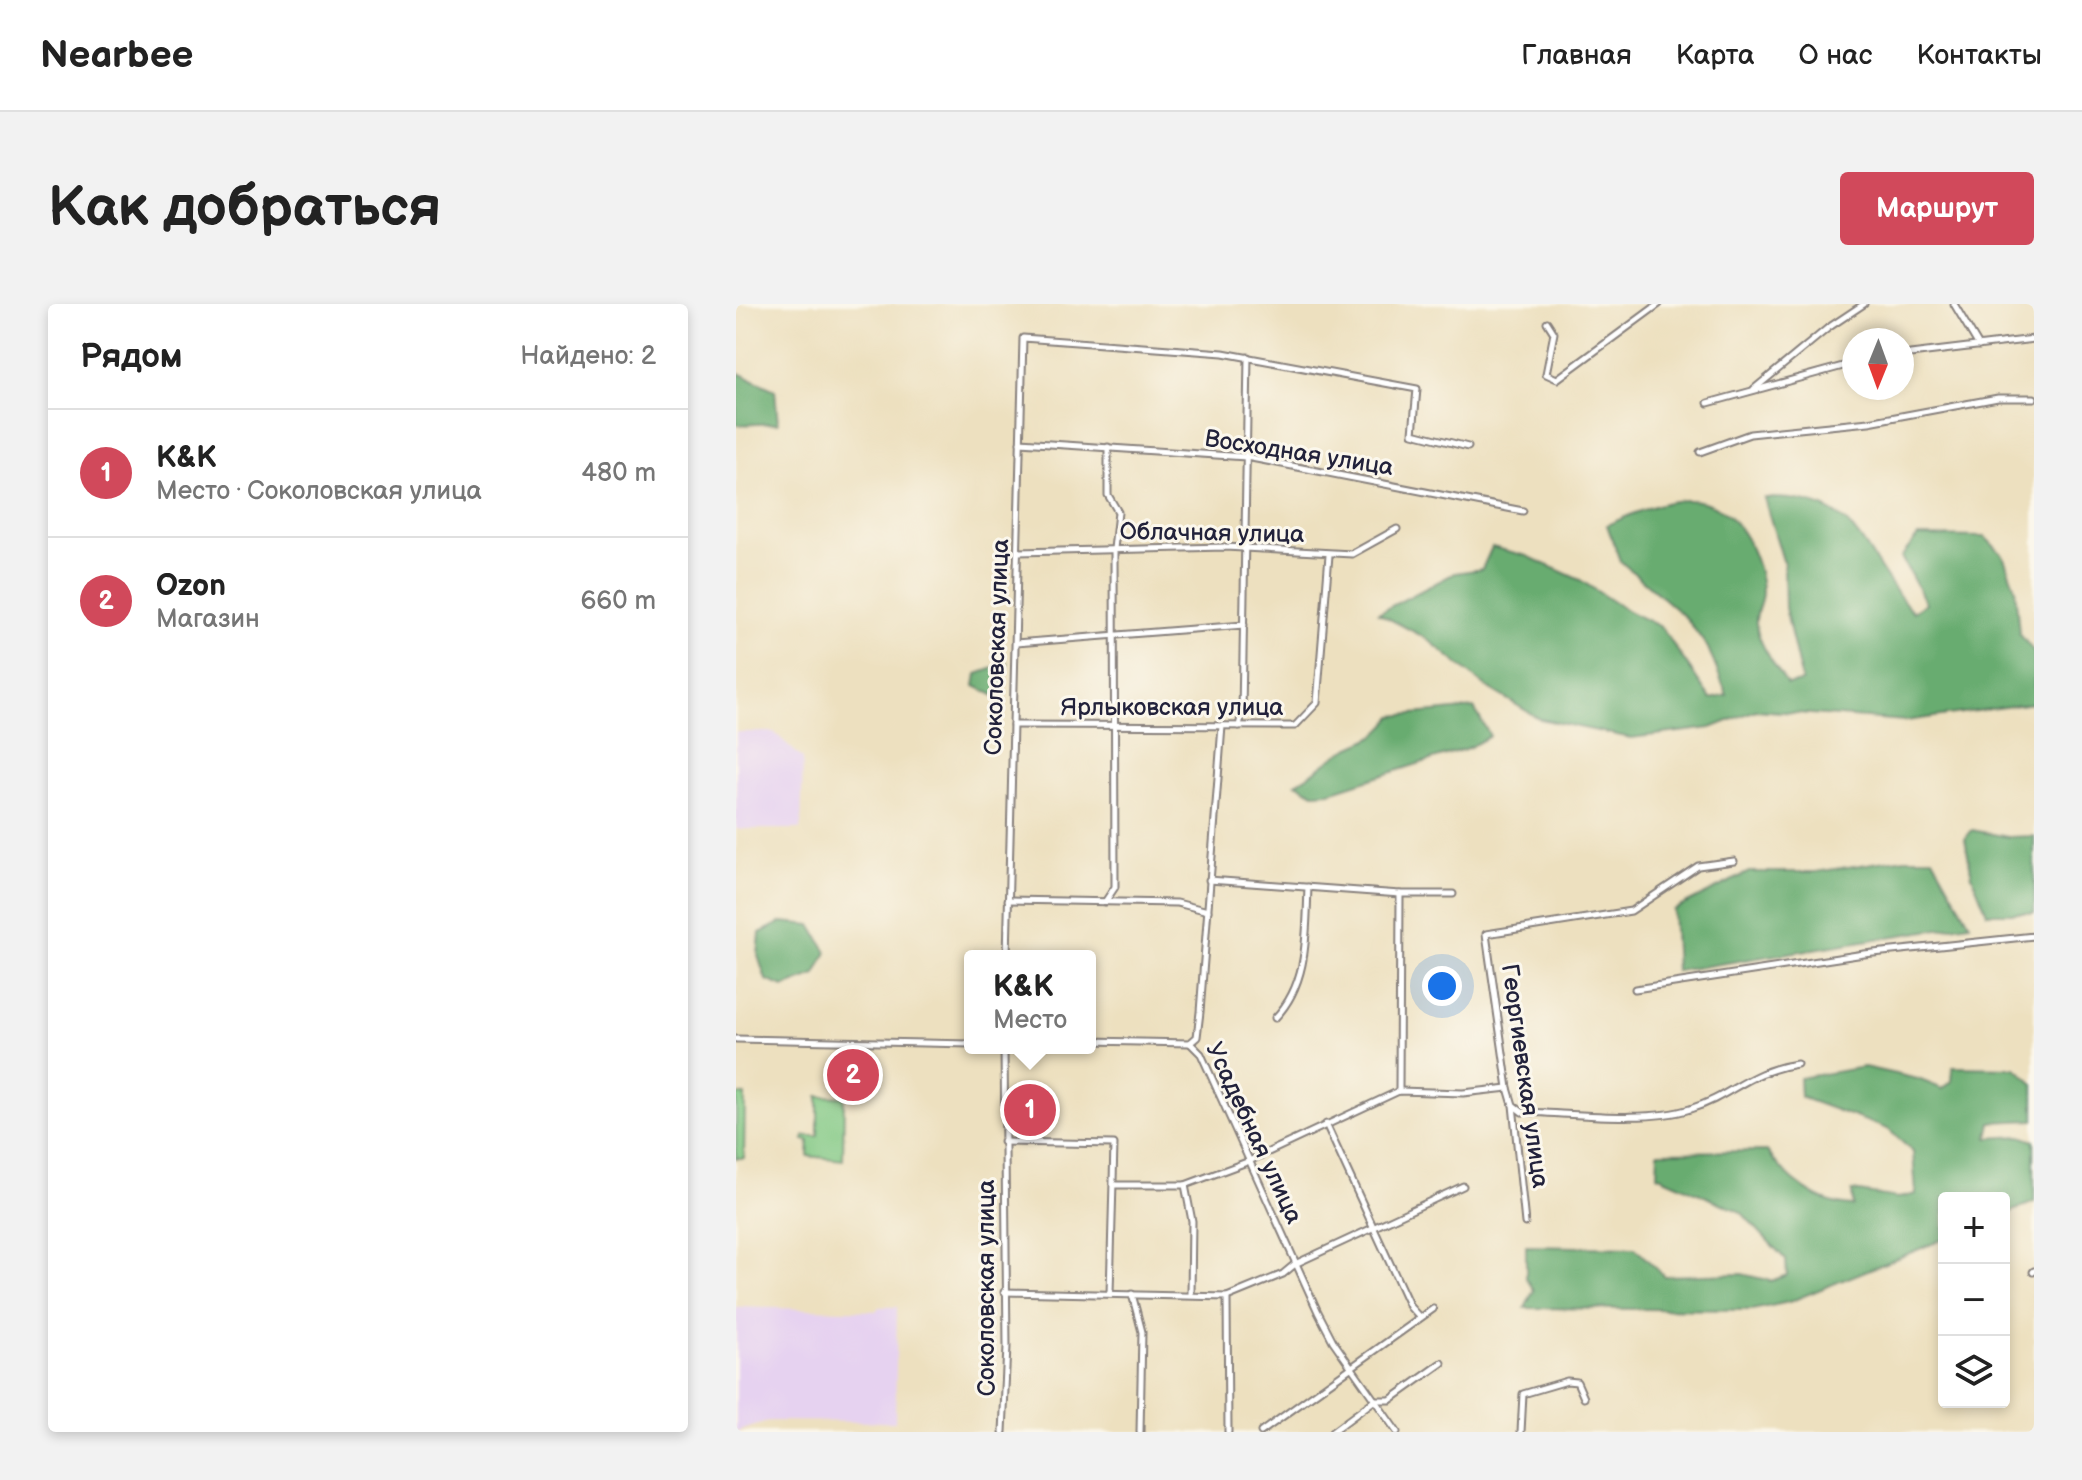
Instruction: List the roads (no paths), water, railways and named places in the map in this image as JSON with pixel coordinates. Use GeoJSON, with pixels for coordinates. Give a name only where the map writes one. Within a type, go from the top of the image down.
{"type":"FeatureCollection","features":[{"type":"Feature","properties":{"kind":"street"},"geometry":{"type":"LineString","coordinates":[[1547,322],[1554,333],[1546,374],[1557,379],[1659,304]]}},
{"type":"Feature","properties":{"kind":"street"},"geometry":{"type":"LineString","coordinates":[[1752,391],[1828,328],[1864,304]]}},
{"type":"Feature","properties":{"kind":"street"},"geometry":{"type":"LineString","coordinates":[[1954,304],[1979,346]]}},
{"type":"Feature","properties":{"kind":"street","name":"Соколовская улица"},"geometry":{"type":"LineString","coordinates":[[1007,950],[1023,338],[1248,357]]}},
{"type":"Feature","properties":{"kind":"street"},"geometry":{"type":"LineString","coordinates":[[1914,354],[2034,339]]}},
{"type":"Feature","properties":{"kind":"street"},"geometry":{"type":"LineString","coordinates":[[1239,726],[1242,713],[1248,357],[1417,389],[1413,433],[1468,447]]}},
{"type":"Feature","properties":{"kind":"street"},"geometry":{"type":"LineString","coordinates":[[1708,403],[1842,366]]}},
{"type":"Feature","properties":{"kind":"street"},"geometry":{"type":"LineString","coordinates":[[1700,452],[1750,434],[1891,418],[1998,398],[2034,398]]}},
{"type":"Feature","properties":{"kind":"street","name":"Восходная улица"},"geometry":{"type":"LineString","coordinates":[[1020,442],[1246,457],[1523,511]]}},
{"type":"Feature","properties":{"kind":"street"},"geometry":{"type":"LineString","coordinates":[[1105,902],[1115,887],[1114,549],[1118,512],[1108,495],[1108,447]]}},
{"type":"Feature","properties":{"kind":"street","name":"Облачная улица"},"geometry":{"type":"LineString","coordinates":[[1018,552],[1244,549],[1352,554],[1397,529]]}},
{"type":"Feature","properties":{"kind":"street","name":"Ярлыковская улица"},"geometry":{"type":"LineString","coordinates":[[1013,725],[1295,726],[1317,703],[1329,555]]}},
{"type":"Feature","properties":{"kind":"street"},"geometry":{"type":"LineString","coordinates":[[1016,643],[1244,625]]}},
{"type":"Feature","properties":{"kind":"street","name":"Усадебная улица"},"geometry":{"type":"LineString","coordinates":[[1222,726],[1197,1037],[1190,1043],[1201,1054],[1247,1162],[1333,1341],[1397,1432]]}},
{"type":"Feature","properties":{"kind":"street","name":"Георгиевская улица"},"geometry":{"type":"LineString","coordinates":[[1525,1223],[1513,1105],[1486,934],[1631,911],[1642,907],[1698,866],[1734,861]]}},
{"type":"Feature","properties":{"kind":"street"},"geometry":{"type":"LineString","coordinates":[[1209,880],[1400,894],[1453,894]]}},
{"type":"Feature","properties":{"kind":"street"},"geometry":{"type":"LineString","coordinates":[[1275,1018],[1292,998],[1303,966],[1308,887]]}},
{"type":"Feature","properties":{"kind":"street"},"geometry":{"type":"LineString","coordinates":[[1399,1091],[1400,894]]}},
{"type":"Feature","properties":{"kind":"street"},"geometry":{"type":"LineString","coordinates":[[1008,900],[1177,903],[1208,911]]}},
{"type":"Feature","properties":{"kind":"street"},"geometry":{"type":"LineString","coordinates":[[1635,989],[1864,954],[2034,936]]}},
{"type":"Feature","properties":{"kind":"street"},"geometry":{"type":"LineString","coordinates":[[736,1039],[964,1044]]}},
{"type":"Feature","properties":{"kind":"street"},"geometry":{"type":"LineString","coordinates":[[1096,1041],[1190,1043]]}},
{"type":"Feature","properties":{"kind":"street","name":"Соколовская улица"},"geometry":{"type":"LineString","coordinates":[[1003,1432],[1007,1347],[1004,1292],[1004,1054]]}},
{"type":"Feature","properties":{"kind":"street"},"geometry":{"type":"LineString","coordinates":[[1513,1105],[1522,1112],[1672,1114],[1712,1101],[1769,1068],[1797,1064]]}},
{"type":"Feature","properties":{"kind":"street"},"geometry":{"type":"LineString","coordinates":[[1114,1185],[1185,1185],[1247,1162],[1399,1091],[1463,1093],[1508,1088]]}},
{"type":"Feature","properties":{"kind":"street"},"geometry":{"type":"LineString","coordinates":[[1326,1124],[1410,1307],[1420,1318]]}},
{"type":"Feature","properties":{"kind":"street"},"geometry":{"type":"LineString","coordinates":[[1003,1142],[1114,1144],[1110,1294]]}},
{"type":"Feature","properties":{"kind":"street"},"geometry":{"type":"LineString","coordinates":[[1185,1185],[1192,1221],[1191,1295]]}},
{"type":"Feature","properties":{"kind":"street"},"geometry":{"type":"LineString","coordinates":[[1004,1292],[1227,1297],[1283,1274],[1295,1264],[1463,1186]]}},
{"type":"Feature","properties":{"kind":"street"},"geometry":{"type":"LineString","coordinates":[[1132,1294],[1142,1332],[1140,1432]]}},
{"type":"Feature","properties":{"kind":"street"},"geometry":{"type":"LineString","coordinates":[[1227,1297],[1228,1432]]}},
{"type":"Feature","properties":{"kind":"street"},"geometry":{"type":"LineString","coordinates":[[1261,1432],[1433,1309]]}},
{"type":"Feature","properties":{"kind":"street"},"geometry":{"type":"LineString","coordinates":[[1332,1432],[1375,1400],[1390,1400],[1442,1363]]}},
{"type":"Feature","properties":{"kind":"street"},"geometry":{"type":"LineString","coordinates":[[1521,1432],[1523,1394],[1567,1381],[1577,1382],[1584,1398]]}},
{"type":"Feature","properties":{"kind":"place","name":"Ozon"},"geometry":{"type":"Point","coordinates":[853,1075]}},
{"type":"Feature","properties":{"kind":"place","name":"K&K"},"geometry":{"type":"Point","coordinates":[1030,1110]}}]}
